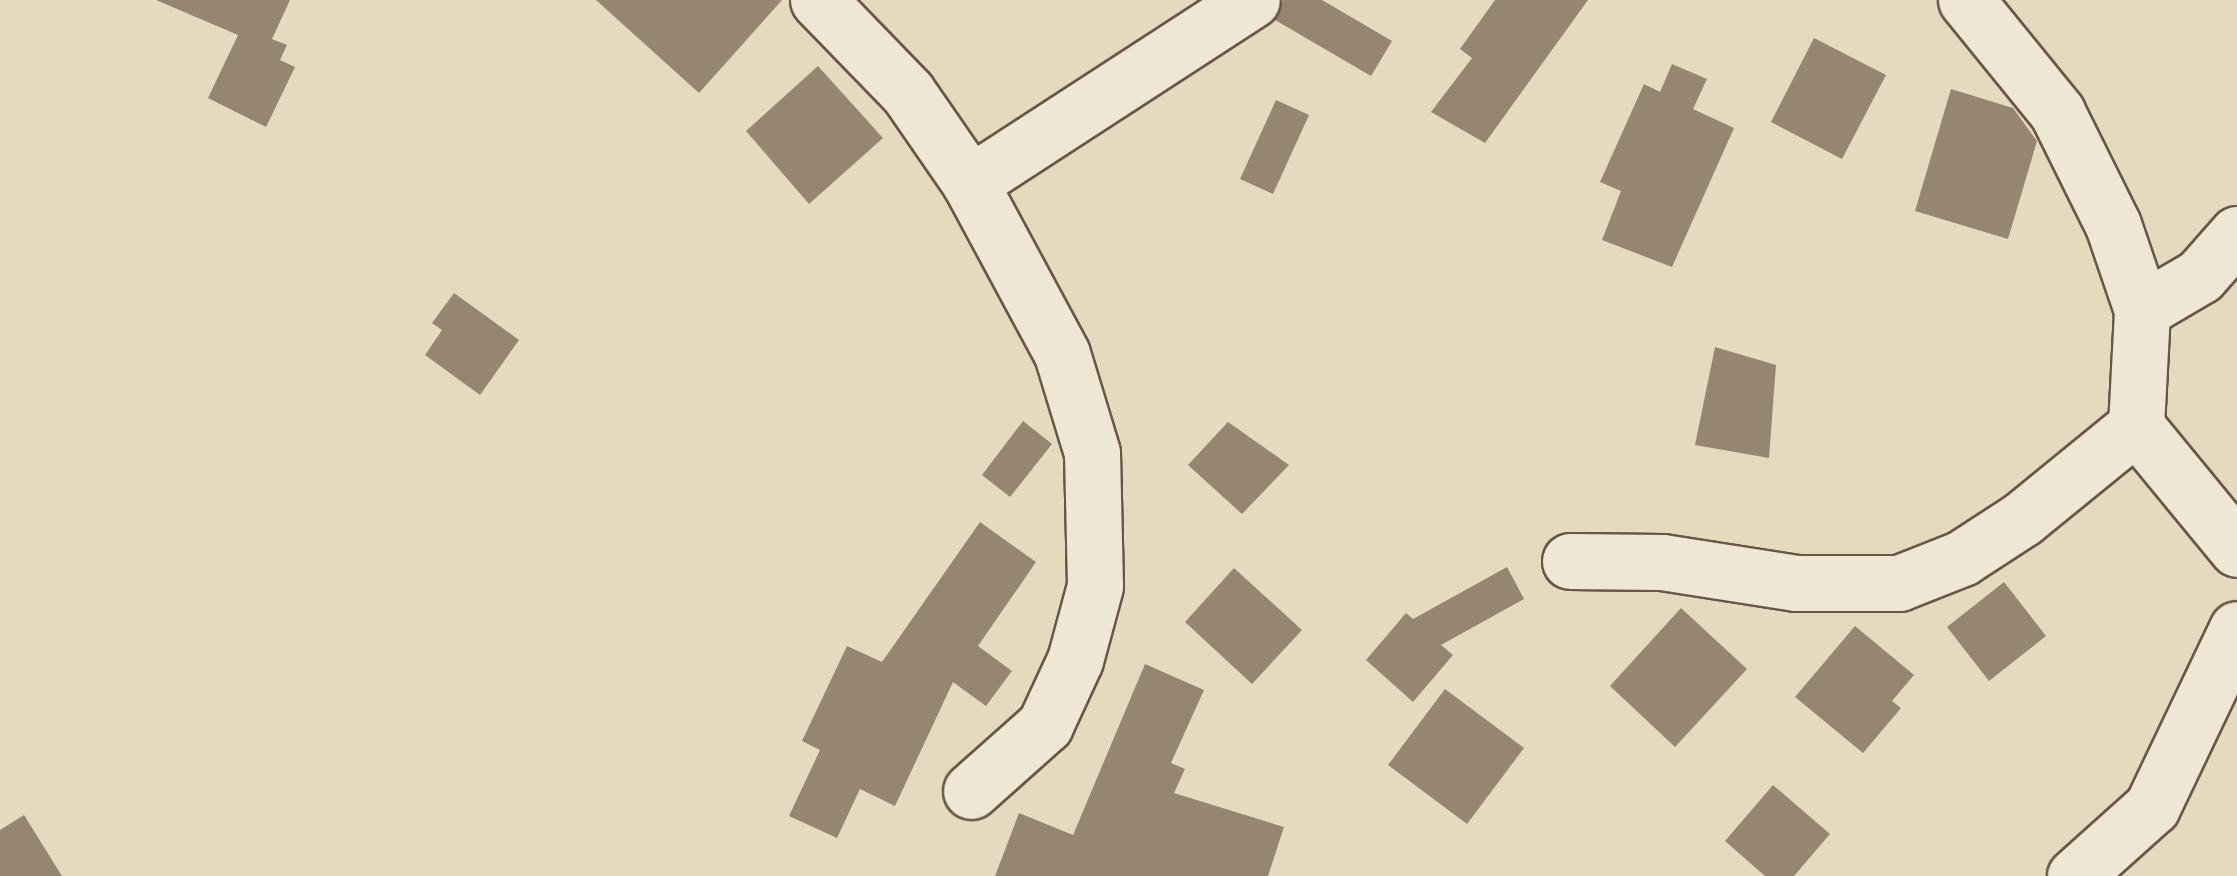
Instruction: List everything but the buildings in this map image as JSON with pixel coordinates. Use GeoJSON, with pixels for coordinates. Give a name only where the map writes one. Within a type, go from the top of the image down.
{"type":"FeatureCollection","features":[{"type":"Feature","properties":{"kind":"street"},"geometry":{"type":"LineString","coordinates":[[818,0],[908,93],[970,184],[1080,398],[1096,522],[1095,586],[1074,660],[1044,725],[971,791]]}},
{"type":"Feature","properties":{"kind":"street"},"geometry":{"type":"LineString","coordinates":[[970,184],[1252,0]]}},
{"type":"Feature","properties":{"kind":"street"},"geometry":{"type":"LineString","coordinates":[[1966,0],[2057,112],[2084,158],[2142,310],[2136,426],[2237,549]]}},
{"type":"Feature","properties":{"kind":"street"},"geometry":{"type":"LineString","coordinates":[[2142,310],[2200,276],[2237,234]]}},
{"type":"Feature","properties":{"kind":"street"},"geometry":{"type":"LineString","coordinates":[[1570,561],[1662,562],[1796,583],[1900,583],[1962,558],[2022,519],[2136,426]]}},
{"type":"Feature","properties":{"kind":"street"},"geometry":{"type":"LineString","coordinates":[[2075,876],[2152,806],[2237,629]]}}]}
